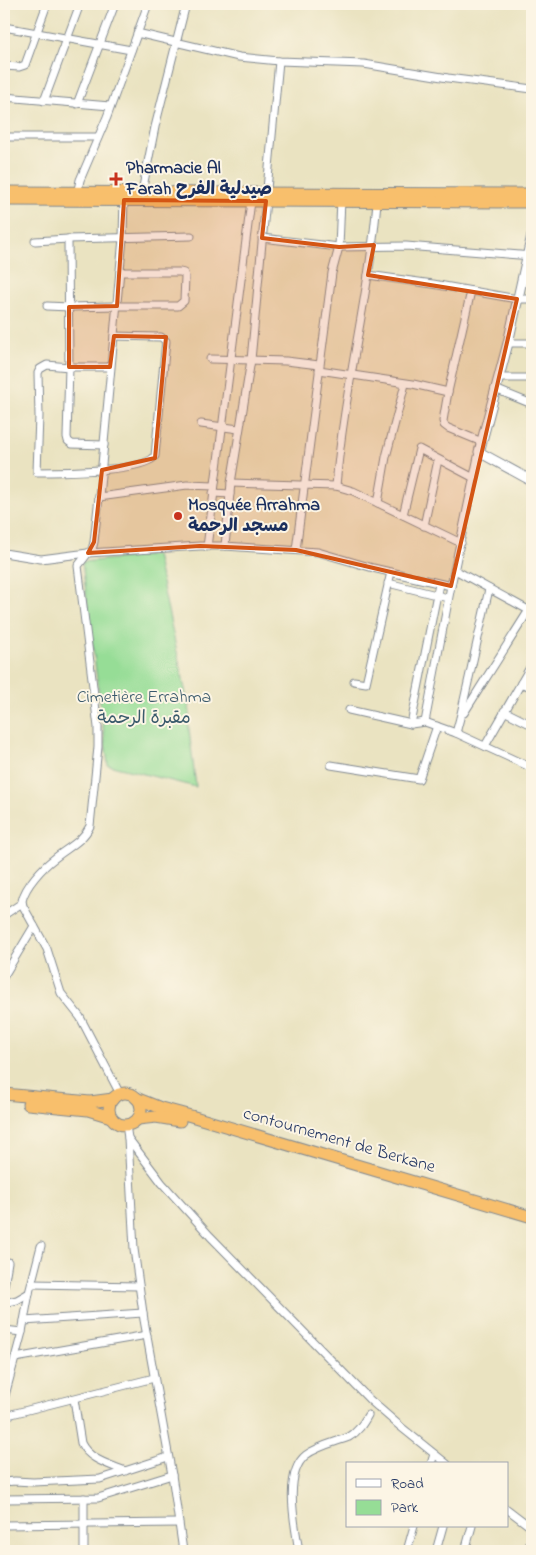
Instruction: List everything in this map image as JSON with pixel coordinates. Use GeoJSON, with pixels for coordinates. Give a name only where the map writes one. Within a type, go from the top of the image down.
{"type":"FeatureCollection","features":[{"type":"Feature","properties":{"kind":"highway"},"geometry":{"type":"LineString","coordinates":[[4,192],[251,201],[267,197]]}},
{"type":"Feature","properties":{"kind":"highway"},"geometry":{"type":"LineString","coordinates":[[124,196],[142,192],[267,197],[532,194]]}},
{"type":"Feature","properties":{"kind":"highway"},"geometry":{"type":"LineString","coordinates":[[4,200],[77,196]]}},
{"type":"Feature","properties":{"kind":"highway"},"geometry":{"type":"LineString","coordinates":[[341,197],[377,202],[532,202]]}},
{"type":"Feature","properties":{"kind":"highway"},"geometry":{"type":"LineString","coordinates":[[4,1094],[90,1102],[129,1094],[136,1098],[141,1106],[138,1119]]}},
{"type":"Feature","properties":{"kind":"highway"},"geometry":{"type":"LineString","coordinates":[[111,1117],[109,1108],[116,1097]]}},
{"type":"Feature","properties":{"kind":"highway","name":"contournement de Berkane"},"geometry":{"type":"LineString","coordinates":[[136,1098],[161,1108],[532,1217]]}},
{"type":"Feature","properties":{"kind":"highway"},"geometry":{"type":"LineString","coordinates":[[4,1102],[82,1109],[111,1117],[117,1123],[126,1125],[138,1119],[156,1117],[176,1120],[532,1224]]}},
{"type":"Feature","properties":{"kind":"street"},"geometry":{"type":"LineString","coordinates":[[4,66],[24,66],[47,4]]}},
{"type":"Feature","properties":{"kind":"street"},"geometry":{"type":"LineString","coordinates":[[44,101],[80,4]]}},
{"type":"Feature","properties":{"kind":"street"},"geometry":{"type":"LineString","coordinates":[[77,104],[114,4]]}},
{"type":"Feature","properties":{"kind":"street"},"geometry":{"type":"LineString","coordinates":[[77,196],[80,180],[148,4]]}},
{"type":"Feature","properties":{"kind":"street"},"geometry":{"type":"LineString","coordinates":[[142,192],[155,127],[186,4]]}},
{"type":"Feature","properties":{"kind":"street"},"geometry":{"type":"LineString","coordinates":[[4,27],[131,50]]}},
{"type":"Feature","properties":{"kind":"street"},"geometry":{"type":"LineString","coordinates":[[137,33],[239,57],[279,61],[364,64],[532,89]]}},
{"type":"Feature","properties":{"kind":"street"},"geometry":{"type":"LineString","coordinates":[[225,546],[231,483],[251,360],[279,61]]}},
{"type":"Feature","properties":{"kind":"street"},"geometry":{"type":"LineString","coordinates":[[4,97],[110,106]]}},
{"type":"Feature","properties":{"kind":"street"},"geometry":{"type":"LineString","coordinates":[[4,137],[98,137]]}},
{"type":"Feature","properties":{"kind":"street"},"geometry":{"type":"LineString","coordinates":[[116,1097],[80,1017],[61,993],[50,958],[22,903],[22,898],[31,882],[54,859],[82,836],[90,826],[98,747],[98,727],[78,566],[92,550],[94,542],[123,238],[124,196]]}},
{"type":"Feature","properties":{"kind":"street"},"geometry":{"type":"LineString","coordinates":[[296,550],[332,272],[339,246],[341,197]]}},
{"type":"Feature","properties":{"kind":"street"},"geometry":{"type":"LineString","coordinates":[[207,547],[251,201]]}},
{"type":"Feature","properties":{"kind":"street"},"geometry":{"type":"LineString","coordinates":[[336,486],[339,451],[351,374],[374,246],[377,202]]}},
{"type":"Feature","properties":{"kind":"street"},"geometry":{"type":"LineString","coordinates":[[425,722],[448,598],[479,452],[508,343],[517,299],[530,256],[532,235]]}},
{"type":"Feature","properties":{"kind":"street"},"geometry":{"type":"LineString","coordinates":[[35,241],[191,236]]}},
{"type":"Feature","properties":{"kind":"street"},"geometry":{"type":"LineString","coordinates":[[262,238],[339,246],[440,248],[530,256]]}},
{"type":"Feature","properties":{"kind":"street"},"geometry":{"type":"LineString","coordinates":[[68,239],[69,307],[66,437],[72,444],[104,445]]}},
{"type":"Feature","properties":{"kind":"street"},"geometry":{"type":"LineString","coordinates":[[47,306],[178,306],[184,301],[185,277],[180,272],[120,272]]}},
{"type":"Feature","properties":{"kind":"street"},"geometry":{"type":"LineString","coordinates":[[368,275],[517,299],[532,299]]}},
{"type":"Feature","properties":{"kind":"street"},"geometry":{"type":"LineString","coordinates":[[471,292],[443,416],[444,425],[448,428],[482,442]]}},
{"type":"Feature","properties":{"kind":"street"},"geometry":{"type":"LineString","coordinates":[[110,367],[47,365],[40,369],[38,373],[40,416],[37,472],[102,470],[149,462],[155,456],[166,341],[161,337],[114,336]]}},
{"type":"Feature","properties":{"kind":"street"},"geometry":{"type":"LineString","coordinates":[[508,343],[532,343]]}},
{"type":"Feature","properties":{"kind":"street"},"geometry":{"type":"LineString","coordinates":[[210,359],[286,361],[448,392]]}},
{"type":"Feature","properties":{"kind":"street"},"geometry":{"type":"LineString","coordinates":[[499,378],[532,378]]}},
{"type":"Feature","properties":{"kind":"street"},"geometry":{"type":"LineString","coordinates":[[378,503],[386,457],[405,384]]}},
{"type":"Feature","properties":{"kind":"street"},"geometry":{"type":"LineString","coordinates":[[496,389],[532,404]]}},
{"type":"Feature","properties":{"kind":"street"},"geometry":{"type":"LineString","coordinates":[[201,424],[240,429]]}},
{"type":"Feature","properties":{"kind":"street"},"geometry":{"type":"LineString","coordinates":[[403,516],[419,449],[474,478]]}},
{"type":"Feature","properties":{"kind":"street"},"geometry":{"type":"LineString","coordinates":[[479,452],[532,480]]}},
{"type":"Feature","properties":{"kind":"street"},"geometry":{"type":"LineString","coordinates":[[424,526],[438,460]]}},
{"type":"Feature","properties":{"kind":"street"},"geometry":{"type":"LineString","coordinates":[[231,483],[336,486],[353,491],[461,543]]}},
{"type":"Feature","properties":{"kind":"street"},"geometry":{"type":"LineString","coordinates":[[99,498],[187,485],[230,494]]}},
{"type":"Feature","properties":{"kind":"street"},"geometry":{"type":"LineString","coordinates":[[4,553],[42,559],[88,553],[200,546],[296,550],[318,552],[390,572],[451,586]]}},
{"type":"Feature","properties":{"kind":"street"},"geometry":{"type":"LineString","coordinates":[[455,570],[530,611],[460,718]]}},
{"type":"Feature","properties":{"kind":"street"},"geometry":{"type":"LineString","coordinates":[[354,682],[366,684],[390,572]]}},
{"type":"Feature","properties":{"kind":"street"},"geometry":{"type":"LineString","coordinates":[[388,583],[448,598]]}},
{"type":"Feature","properties":{"kind":"street"},"geometry":{"type":"LineString","coordinates":[[411,724],[439,584]]}},
{"type":"Feature","properties":{"kind":"street"},"geometry":{"type":"LineString","coordinates":[[456,733],[489,588]]}},
{"type":"Feature","properties":{"kind":"street"},"geometry":{"type":"LineString","coordinates":[[485,746],[532,664]]}},
{"type":"Feature","properties":{"kind":"street"},"geometry":{"type":"LineString","coordinates":[[521,683],[532,688]]}},
{"type":"Feature","properties":{"kind":"street"},"geometry":{"type":"LineString","coordinates":[[349,710],[411,724],[425,722],[456,733],[532,768]]}},
{"type":"Feature","properties":{"kind":"street"},"geometry":{"type":"LineString","coordinates":[[504,711],[532,724]]}},
{"type":"Feature","properties":{"kind":"street"},"geometry":{"type":"LineString","coordinates":[[331,765],[419,779],[436,726]]}},
{"type":"Feature","properties":{"kind":"street"},"geometry":{"type":"LineString","coordinates":[[4,915],[22,903]]}},
{"type":"Feature","properties":{"kind":"street"},"geometry":{"type":"LineString","coordinates":[[4,976],[34,926]]}},
{"type":"Feature","properties":{"kind":"street"},"geometry":{"type":"LineString","coordinates":[[126,1125],[134,1249],[183,1551],[177,1551]]}},
{"type":"Feature","properties":{"kind":"street"},"geometry":{"type":"LineString","coordinates":[[128,1138],[162,1184],[210,1236],[370,1400],[444,1462]]}},
{"type":"Feature","properties":{"kind":"street"},"geometry":{"type":"LineString","coordinates":[[4,1399],[22,1332],[29,1293],[41,1246]]}},
{"type":"Feature","properties":{"kind":"street"},"geometry":{"type":"LineString","coordinates":[[4,1286],[8,1262]]}},
{"type":"Feature","properties":{"kind":"street"},"geometry":{"type":"LineString","coordinates":[[32,1284],[140,1286]]}},
{"type":"Feature","properties":{"kind":"street"},"geometry":{"type":"LineString","coordinates":[[4,1304],[17,1300],[29,1293]]}},
{"type":"Feature","properties":{"kind":"street"},"geometry":{"type":"LineString","coordinates":[[24,1321],[143,1313]]}},
{"type":"Feature","properties":{"kind":"street"},"geometry":{"type":"LineString","coordinates":[[4,1330],[22,1332]]}},
{"type":"Feature","properties":{"kind":"street"},"geometry":{"type":"LineString","coordinates":[[15,1358],[147,1335]]}},
{"type":"Feature","properties":{"kind":"street"},"geometry":{"type":"LineString","coordinates":[[4,1416],[154,1378]]}},
{"type":"Feature","properties":{"kind":"street"},"geometry":{"type":"LineString","coordinates":[[74,1399],[83,1448],[94,1457],[126,1471]]}},
{"type":"Feature","properties":{"kind":"street"},"geometry":{"type":"LineString","coordinates":[[299,1551],[291,1501],[294,1475],[299,1464],[305,1456],[312,1452],[349,1438],[360,1428],[368,1415]]}},
{"type":"Feature","properties":{"kind":"street"},"geometry":{"type":"LineString","coordinates":[[432,1462],[434,1454]]}},
{"type":"Feature","properties":{"kind":"street"},"geometry":{"type":"LineString","coordinates":[[4,1482],[100,1479],[168,1457]]}},
{"type":"Feature","properties":{"kind":"street"},"geometry":{"type":"LineString","coordinates":[[4,1499],[106,1496],[172,1475]]}},
{"type":"Feature","properties":{"kind":"street"},"geometry":{"type":"LineString","coordinates":[[84,1498],[84,1551]]}},
{"type":"Feature","properties":{"kind":"street"},"geometry":{"type":"LineString","coordinates":[[508,1510],[532,1529],[529,1551]]}},
{"type":"Feature","properties":{"kind":"street"},"geometry":{"type":"LineString","coordinates":[[4,1525],[179,1523]]}},
{"type":"Feature","properties":{"kind":"street"},"geometry":{"type":"LineString","coordinates":[[408,1551],[414,1528]]}},
{"type":"Feature","properties":{"kind":"street"},"geometry":{"type":"LineString","coordinates":[[436,1551],[442,1528]]}},
{"type":"Feature","properties":{"kind":"street"},"geometry":{"type":"LineString","coordinates":[[465,1551],[471,1528]]}},
{"type":"Feature","properties":{"kind":"highlighted area"},"geometry":{"type":"Polygon","coordinates":[[[124,200],[266,201],[262,238],[339,247],[374,245],[368,275],[517,299],[451,586],[296,550],[200,546],[88,553],[94,542],[102,470],[155,458],[166,337],[114,336],[110,367],[69,367],[69,307],[117,306],[124,200]]]}},
{"type":"Feature","properties":{"kind":"green space","name":"Cimetière Errahma مقبرة الرحمة"},"geometry":{"type":"Polygon","coordinates":[[[156,555],[190,712],[188,721],[196,787],[108,765],[82,562],[156,555]]]}},
{"type":"Feature","properties":{"kind":"place","name":"Pharmacie Al Farah صيدلية الفرح"},"geometry":{"type":"Point","coordinates":[116,179]}},
{"type":"Feature","properties":{"kind":"place","name":"Mosquée Arrahma مسجد الرحمة"},"geometry":{"type":"Point","coordinates":[178,516]}}]}
